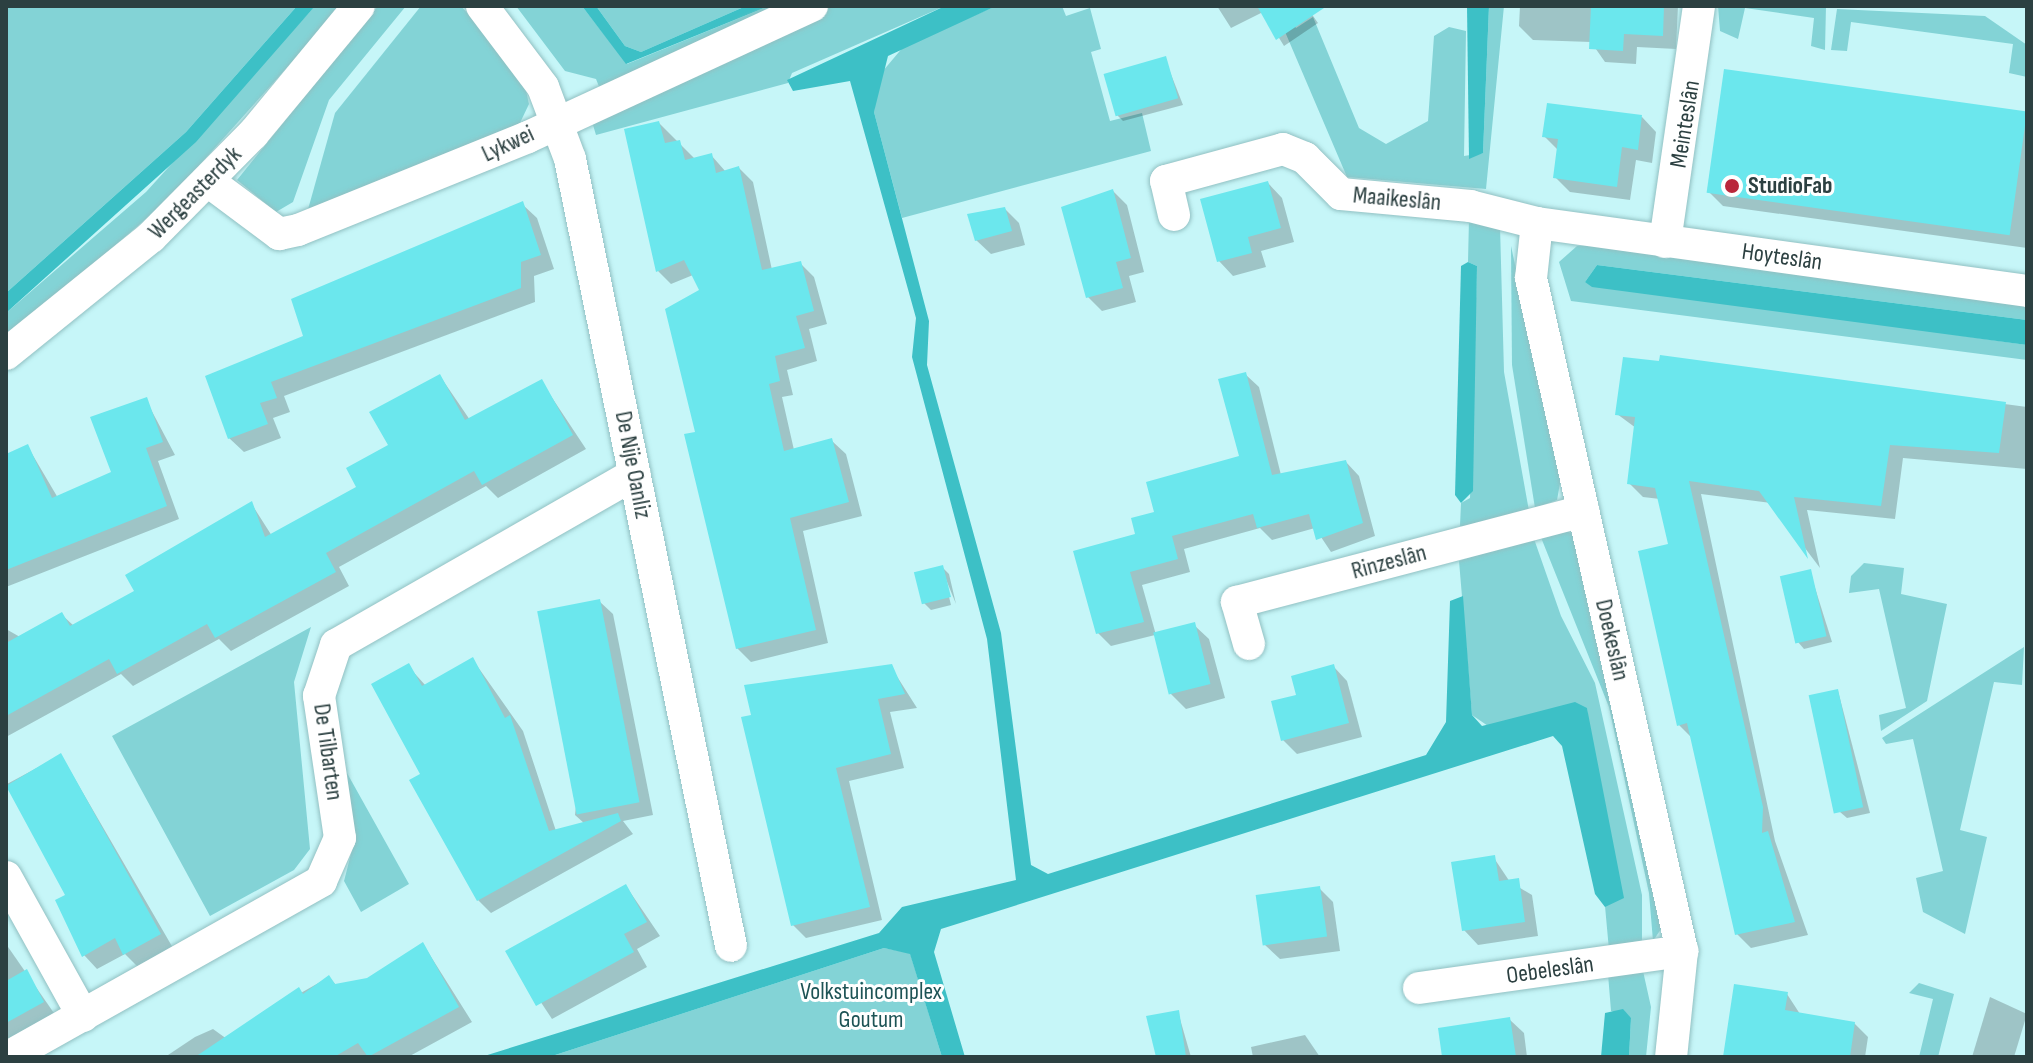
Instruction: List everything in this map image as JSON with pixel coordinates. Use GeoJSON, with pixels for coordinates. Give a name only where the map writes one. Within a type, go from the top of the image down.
{"type":"FeatureCollection","features":[{"type":"Feature","properties":{"kind":"street","name":"Wergeasterdyk"},"geometry":{"type":"LineString","coordinates":[[6,354],[208,181],[359,6]]}},
{"type":"Feature","properties":{"kind":"street","name":"De Nije Oanliz"},"geometry":{"type":"LineString","coordinates":[[482,6],[537,76],[556,120],[634,474],[731,946]]}},
{"type":"Feature","properties":{"kind":"street","name":"Lykwei"},"geometry":{"type":"LineString","coordinates":[[208,181],[279,234],[352,212],[812,6]]}},
{"type":"Feature","properties":{"kind":"street","name":"Meinteslân"},"geometry":{"type":"LineString","coordinates":[[1665,242],[1699,6]]}},
{"type":"Feature","properties":{"kind":"street","name":"Maaikeslân"},"geometry":{"type":"LineString","coordinates":[[1174,215],[1166,181],[1283,149],[1305,158],[1341,194],[1470,206],[1537,223]]}},
{"type":"Feature","properties":{"kind":"street","name":"Hoyteslân"},"geometry":{"type":"LineString","coordinates":[[1537,223],[2027,291]]}},
{"type":"Feature","properties":{"kind":"street","name":"Doekeslân"},"geometry":{"type":"LineString","coordinates":[[1537,223],[1531,278],[1682,951],[1671,1057]]}},
{"type":"Feature","properties":{"kind":"street","name":"De Tilbarten"},"geometry":{"type":"LineString","coordinates":[[8,1057],[304,893],[333,864],[340,838],[319,696],[336,645],[634,474]]}},
{"type":"Feature","properties":{"kind":"street","name":"Rinzeslân"},"geometry":{"type":"LineString","coordinates":[[1249,644],[1237,602],[1583,511]]}},
{"type":"Feature","properties":{"kind":"street"},"geometry":{"type":"LineString","coordinates":[[6,877],[83,1016]]}},
{"type":"Feature","properties":{"kind":"street","name":"Oebeleslân"},"geometry":{"type":"LineString","coordinates":[[1419,988],[1682,951]]}},
{"type":"Feature","properties":{"kind":"green space"},"geometry":{"type":"Polygon","coordinates":[[[6,6],[297,6],[186,132],[6,293],[6,6]]]}},
{"type":"Feature","properties":{"kind":"green space"},"geometry":{"type":"Polygon","coordinates":[[[315,6],[342,6],[169,199],[6,339],[6,313],[146,192],[315,6]]]}},
{"type":"Feature","properties":{"kind":"green space"},"geometry":{"type":"Polygon","coordinates":[[[378,6],[406,6],[329,100],[293,202],[276,212],[237,180],[378,6]]]}},
{"type":"Feature","properties":{"kind":"green space"},"geometry":{"type":"Polygon","coordinates":[[[421,6],[461,6],[494,43],[525,86],[529,104],[519,125],[307,213],[335,113],[421,6]]]}},
{"type":"Feature","properties":{"kind":"green space"},"geometry":{"type":"Polygon","coordinates":[[[516,6],[582,6],[627,64],[769,6],[795,6],[600,89],[596,79],[565,71],[516,6]]]}},
{"type":"Feature","properties":{"kind":"green space"},"geometry":{"type":"Polygon","coordinates":[[[596,6],[746,6],[641,52],[625,46],[596,6]]]}},
{"type":"Feature","properties":{"kind":"green space"},"geometry":{"type":"Polygon","coordinates":[[[829,6],[945,6],[792,73],[788,83],[596,135],[590,115],[605,105],[829,6]]]}},
{"type":"Feature","properties":{"kind":"green space"},"geometry":{"type":"Polygon","coordinates":[[[996,6],[1062,6],[1066,16],[1090,8],[1101,49],[1091,52],[1110,121],[1142,113],[1151,151],[902,218],[874,112],[877,78],[904,46],[996,6]]]}},
{"type":"Feature","properties":{"kind":"green space"},"geometry":{"type":"Polygon","coordinates":[[[1274,6],[1282,6],[1296,28],[1313,17],[1359,128],[1386,144],[1428,121],[1434,36],[1449,27],[1466,31],[1464,156],[1483,153],[1489,6],[1504,6],[1486,189],[1347,177],[1274,6]]]}},
{"type":"Feature","properties":{"kind":"green space"},"geometry":{"type":"Polygon","coordinates":[[[1718,6],[1826,6],[1825,50],[1811,46],[1814,18],[1745,8],[1738,39],[1720,31],[1718,6]]]}},
{"type":"Feature","properties":{"kind":"green space"},"geometry":{"type":"Polygon","coordinates":[[[1837,9],[1985,16],[2027,45],[2027,77],[2009,73],[2013,44],[1851,22],[1847,51],[1831,50],[1837,9]]]}},
{"type":"Feature","properties":{"kind":"green space"},"geometry":{"type":"Polygon","coordinates":[[[1469,219],[1500,226],[1504,372],[1529,511],[1468,528],[1460,526],[1461,503],[1470,498],[1477,266],[1468,262],[1469,219]]]}},
{"type":"Feature","properties":{"kind":"green space"},"geometry":{"type":"Polygon","coordinates":[[[1592,245],[2027,305],[2027,320],[1597,265],[1585,282],[2027,345],[2027,360],[1571,301],[1559,262],[1577,246],[1592,245]]]}},
{"type":"Feature","properties":{"kind":"green space"},"geometry":{"type":"Polygon","coordinates":[[[1511,246],[1561,478],[1557,500],[1535,508],[1512,365],[1511,246]]]}},
{"type":"Feature","properties":{"kind":"green space"},"geometry":{"type":"Polygon","coordinates":[[[1563,529],[1574,535],[1661,929],[1653,941],[1649,893],[1609,707],[1540,535],[1563,529]]]}},
{"type":"Feature","properties":{"kind":"green space"},"geometry":{"type":"Polygon","coordinates":[[[1533,536],[1561,616],[1595,683],[1642,895],[1642,944],[1609,950],[1587,708],[1491,728],[1472,715],[1459,561],[1533,536]]]}},
{"type":"Feature","properties":{"kind":"green space"},"geometry":{"type":"Polygon","coordinates":[[[1864,563],[1904,568],[1901,594],[1947,604],[1927,701],[1881,731],[1879,715],[1906,708],[1879,589],[1849,593],[1851,576],[1864,563]]]}},
{"type":"Feature","properties":{"kind":"green space"},"geometry":{"type":"Polygon","coordinates":[[[311,627],[294,682],[310,849],[294,870],[210,916],[112,736],[311,627]]]}},
{"type":"Feature","properties":{"kind":"green space"},"geometry":{"type":"Polygon","coordinates":[[[2024,647],[2022,685],[1994,682],[1960,830],[1987,837],[1965,934],[1923,912],[1916,878],[1943,871],[1913,739],[1886,744],[1882,738],[2024,647]]]}},
{"type":"Feature","properties":{"kind":"green space"},"geometry":{"type":"Polygon","coordinates":[[[347,773],[409,884],[361,912],[344,881],[354,842],[347,773]]]}},
{"type":"Feature","properties":{"kind":"green space","name":"Volkstuincomplex Goutum"},"geometry":{"type":"Polygon","coordinates":[[[884,948],[910,953],[942,1057],[549,1057],[884,948]]]}},
{"type":"Feature","properties":{"kind":"green space"},"geometry":{"type":"Polygon","coordinates":[[[1643,971],[1651,1007],[1646,1057],[1629,1057],[1631,1018],[1611,1011],[1608,974],[1643,971]]]}},
{"type":"Feature","properties":{"kind":"green space"},"geometry":{"type":"Polygon","coordinates":[[[1919,983],[1954,994],[1938,1057],[1919,1057],[1933,999],[1909,993],[1919,983]]]}},
{"type":"Feature","properties":{"kind":"shaded area"},"geometry":{"type":"Polygon","coordinates":[[[297,6],[315,6],[196,142],[6,313],[6,293],[186,132],[297,6]]]}},
{"type":"Feature","properties":{"kind":"shaded area"},"geometry":{"type":"Polygon","coordinates":[[[582,6],[596,6],[625,46],[641,52],[746,6],[769,6],[626,64],[582,6]]]}},
{"type":"Feature","properties":{"kind":"shaded area"},"geometry":{"type":"Polygon","coordinates":[[[945,6],[996,6],[888,56],[874,112],[929,321],[927,365],[1001,633],[1031,865],[1048,874],[1426,755],[1446,722],[1450,601],[1463,596],[1472,715],[1482,726],[1575,702],[1587,708],[1624,898],[1605,907],[1595,894],[1562,746],[1553,736],[941,929],[934,952],[965,1057],[942,1057],[910,954],[884,948],[549,1057],[481,1057],[879,933],[902,907],[1016,880],[987,639],[912,357],[916,318],[850,81],[793,91],[787,80],[945,6]]]}},
{"type":"Feature","properties":{"kind":"shaded area"},"geometry":{"type":"Polygon","coordinates":[[[1467,6],[1489,6],[1483,153],[1469,159],[1467,6]]]}},
{"type":"Feature","properties":{"kind":"shaded area"},"geometry":{"type":"Polygon","coordinates":[[[1468,262],[1477,266],[1473,491],[1461,503],[1455,495],[1461,266],[1468,262]]]}},
{"type":"Feature","properties":{"kind":"shaded area"},"geometry":{"type":"Polygon","coordinates":[[[1597,265],[2027,320],[2027,345],[1592,287],[1585,282],[1597,265]]]}},
{"type":"Feature","properties":{"kind":"shaded area"},"geometry":{"type":"Polygon","coordinates":[[[1623,1009],[1631,1018],[1629,1057],[1601,1057],[1605,1013],[1623,1009]]]}},
{"type":"Feature","properties":{"kind":"building"},"geometry":{"type":"Polygon","coordinates":[[[1257,6],[1327,6],[1276,40],[1257,6]]]}},
{"type":"Feature","properties":{"kind":"building"},"geometry":{"type":"Polygon","coordinates":[[[1591,6],[1664,6],[1663,36],[1624,34],[1623,51],[1589,49],[1591,6]]]}},
{"type":"Feature","properties":{"kind":"building"},"geometry":{"type":"Polygon","coordinates":[[[1166,56],[1178,98],[1116,116],[1104,74],[1166,56]]]}},
{"type":"Feature","properties":{"kind":"building"},"geometry":{"type":"Polygon","coordinates":[[[1724,69],[2027,112],[2010,235],[1707,193],[1724,69]]]}},
{"type":"Feature","properties":{"kind":"building"},"geometry":{"type":"Polygon","coordinates":[[[1547,103],[1642,115],[1638,150],[1622,147],[1617,187],[1553,178],[1558,139],[1542,137],[1547,103]]]}},
{"type":"Feature","properties":{"kind":"building"},"geometry":{"type":"Polygon","coordinates":[[[659,121],[665,143],[680,140],[685,160],[712,153],[716,173],[739,166],[762,270],[801,261],[814,311],[796,316],[805,348],[775,356],[780,381],[769,384],[784,451],[832,438],[849,502],[790,518],[816,630],[736,649],[684,434],[695,432],[665,309],[699,290],[684,260],[656,272],[624,129],[659,121]]]}},
{"type":"Feature","properties":{"kind":"building"},"geometry":{"type":"Polygon","coordinates":[[[1268,181],[1281,228],[1248,237],[1252,253],[1217,262],[1200,199],[1268,181]]]}},
{"type":"Feature","properties":{"kind":"building"},"geometry":{"type":"Polygon","coordinates":[[[1113,189],[1131,258],[1116,262],[1123,288],[1086,298],[1061,207],[1113,189]]]}},
{"type":"Feature","properties":{"kind":"building"},"geometry":{"type":"Polygon","coordinates":[[[523,201],[541,255],[521,262],[521,288],[271,382],[277,398],[260,403],[268,424],[228,439],[205,376],[303,336],[291,299],[523,201]]]}},
{"type":"Feature","properties":{"kind":"building"},"geometry":{"type":"Polygon","coordinates":[[[1005,207],[1012,231],[975,241],[967,214],[1005,207]]]}},
{"type":"Feature","properties":{"kind":"building"},"geometry":{"type":"Polygon","coordinates":[[[1660,355],[2006,402],[1999,453],[1890,445],[1881,506],[1794,497],[1808,559],[1759,491],[1689,481],[1763,807],[1762,833],[1768,831],[1795,922],[1735,935],[1687,723],[1677,726],[1638,551],[1668,544],[1655,488],[1627,484],[1635,417],[1615,415],[1623,357],[1659,361],[1660,355]]]}},
{"type":"Feature","properties":{"kind":"building"},"geometry":{"type":"Polygon","coordinates":[[[1246,372],[1272,475],[1346,460],[1363,523],[1316,540],[1309,514],[1257,528],[1253,514],[1172,536],[1178,559],[1130,572],[1144,622],[1096,634],[1073,551],[1135,534],[1131,518],[1154,512],[1146,482],[1239,456],[1218,379],[1246,372]]]}},
{"type":"Feature","properties":{"kind":"building"},"geometry":{"type":"Polygon","coordinates":[[[440,374],[465,420],[542,379],[573,435],[482,485],[474,471],[326,553],[336,572],[215,638],[207,624],[117,674],[109,659],[6,716],[6,643],[62,612],[70,626],[134,591],[125,575],[252,501],[265,537],[356,487],[346,468],[388,445],[369,412],[440,374]]]}},
{"type":"Feature","properties":{"kind":"building"},"geometry":{"type":"Polygon","coordinates":[[[147,397],[163,442],[146,448],[167,506],[6,570],[6,454],[28,444],[52,498],[111,472],[90,417],[147,397]]]}},
{"type":"Feature","properties":{"kind":"building"},"geometry":{"type":"Polygon","coordinates":[[[943,565],[951,597],[922,604],[914,572],[943,565]]]}},
{"type":"Feature","properties":{"kind":"building"},"geometry":{"type":"Polygon","coordinates":[[[1811,569],[1827,636],[1795,643],[1780,576],[1811,569]]]}},
{"type":"Feature","properties":{"kind":"building"},"geometry":{"type":"Polygon","coordinates":[[[600,599],[639,802],[577,814],[537,611],[600,599]]]}},
{"type":"Feature","properties":{"kind":"building"},"geometry":{"type":"Polygon","coordinates":[[[1195,622],[1210,684],[1169,695],[1153,632],[1195,622]]]}},
{"type":"Feature","properties":{"kind":"building"},"geometry":{"type":"Polygon","coordinates":[[[473,657],[505,718],[510,715],[549,831],[618,813],[621,821],[477,901],[409,780],[420,774],[371,684],[409,663],[422,686],[473,657]]]}},
{"type":"Feature","properties":{"kind":"building"},"geometry":{"type":"Polygon","coordinates":[[[892,664],[905,694],[878,699],[891,754],[836,768],[870,907],[791,926],[741,717],[751,715],[744,685],[892,664]]]}},
{"type":"Feature","properties":{"kind":"building"},"geometry":{"type":"Polygon","coordinates":[[[1334,664],[1349,723],[1281,741],[1271,701],[1296,695],[1291,676],[1334,664]]]}},
{"type":"Feature","properties":{"kind":"building"},"geometry":{"type":"Polygon","coordinates":[[[1838,689],[1863,807],[1834,814],[1809,695],[1838,689]]]}},
{"type":"Feature","properties":{"kind":"building"},"geometry":{"type":"Polygon","coordinates":[[[61,753],[161,934],[123,955],[115,938],[82,957],[55,900],[65,895],[6,786],[61,753]]]}},
{"type":"Feature","properties":{"kind":"building"},"geometry":{"type":"Polygon","coordinates":[[[1495,855],[1499,881],[1519,878],[1525,922],[1462,931],[1451,862],[1495,855]]]}},
{"type":"Feature","properties":{"kind":"building"},"geometry":{"type":"Polygon","coordinates":[[[626,884],[647,922],[624,934],[634,952],[536,1006],[505,951],[626,884]]]}},
{"type":"Feature","properties":{"kind":"building"},"geometry":{"type":"Polygon","coordinates":[[[1320,886],[1327,937],[1263,946],[1256,895],[1320,886]]]}},
{"type":"Feature","properties":{"kind":"building"},"geometry":{"type":"Polygon","coordinates":[[[423,942],[459,1007],[368,1057],[358,1043],[334,1057],[195,1057],[299,987],[303,994],[329,975],[335,984],[367,978],[423,942]]]}},
{"type":"Feature","properties":{"kind":"building"},"geometry":{"type":"Polygon","coordinates":[[[27,969],[44,1002],[6,1023],[6,981],[27,969]]]}},
{"type":"Feature","properties":{"kind":"building"},"geometry":{"type":"Polygon","coordinates":[[[1734,984],[1788,992],[1785,1010],[1855,1022],[1850,1057],[1723,1057],[1734,984]]]}},
{"type":"Feature","properties":{"kind":"building"},"geometry":{"type":"Polygon","coordinates":[[[1179,1010],[1186,1057],[1156,1057],[1146,1016],[1179,1010]]]}},
{"type":"Feature","properties":{"kind":"building"},"geometry":{"type":"Polygon","coordinates":[[[1510,1017],[1516,1057],[1442,1057],[1438,1028],[1510,1017]]]}},
{"type":"Feature","properties":{"kind":"place","name":"StudioFab"},"geometry":{"type":"Point","coordinates":[1732,186]}}]}
